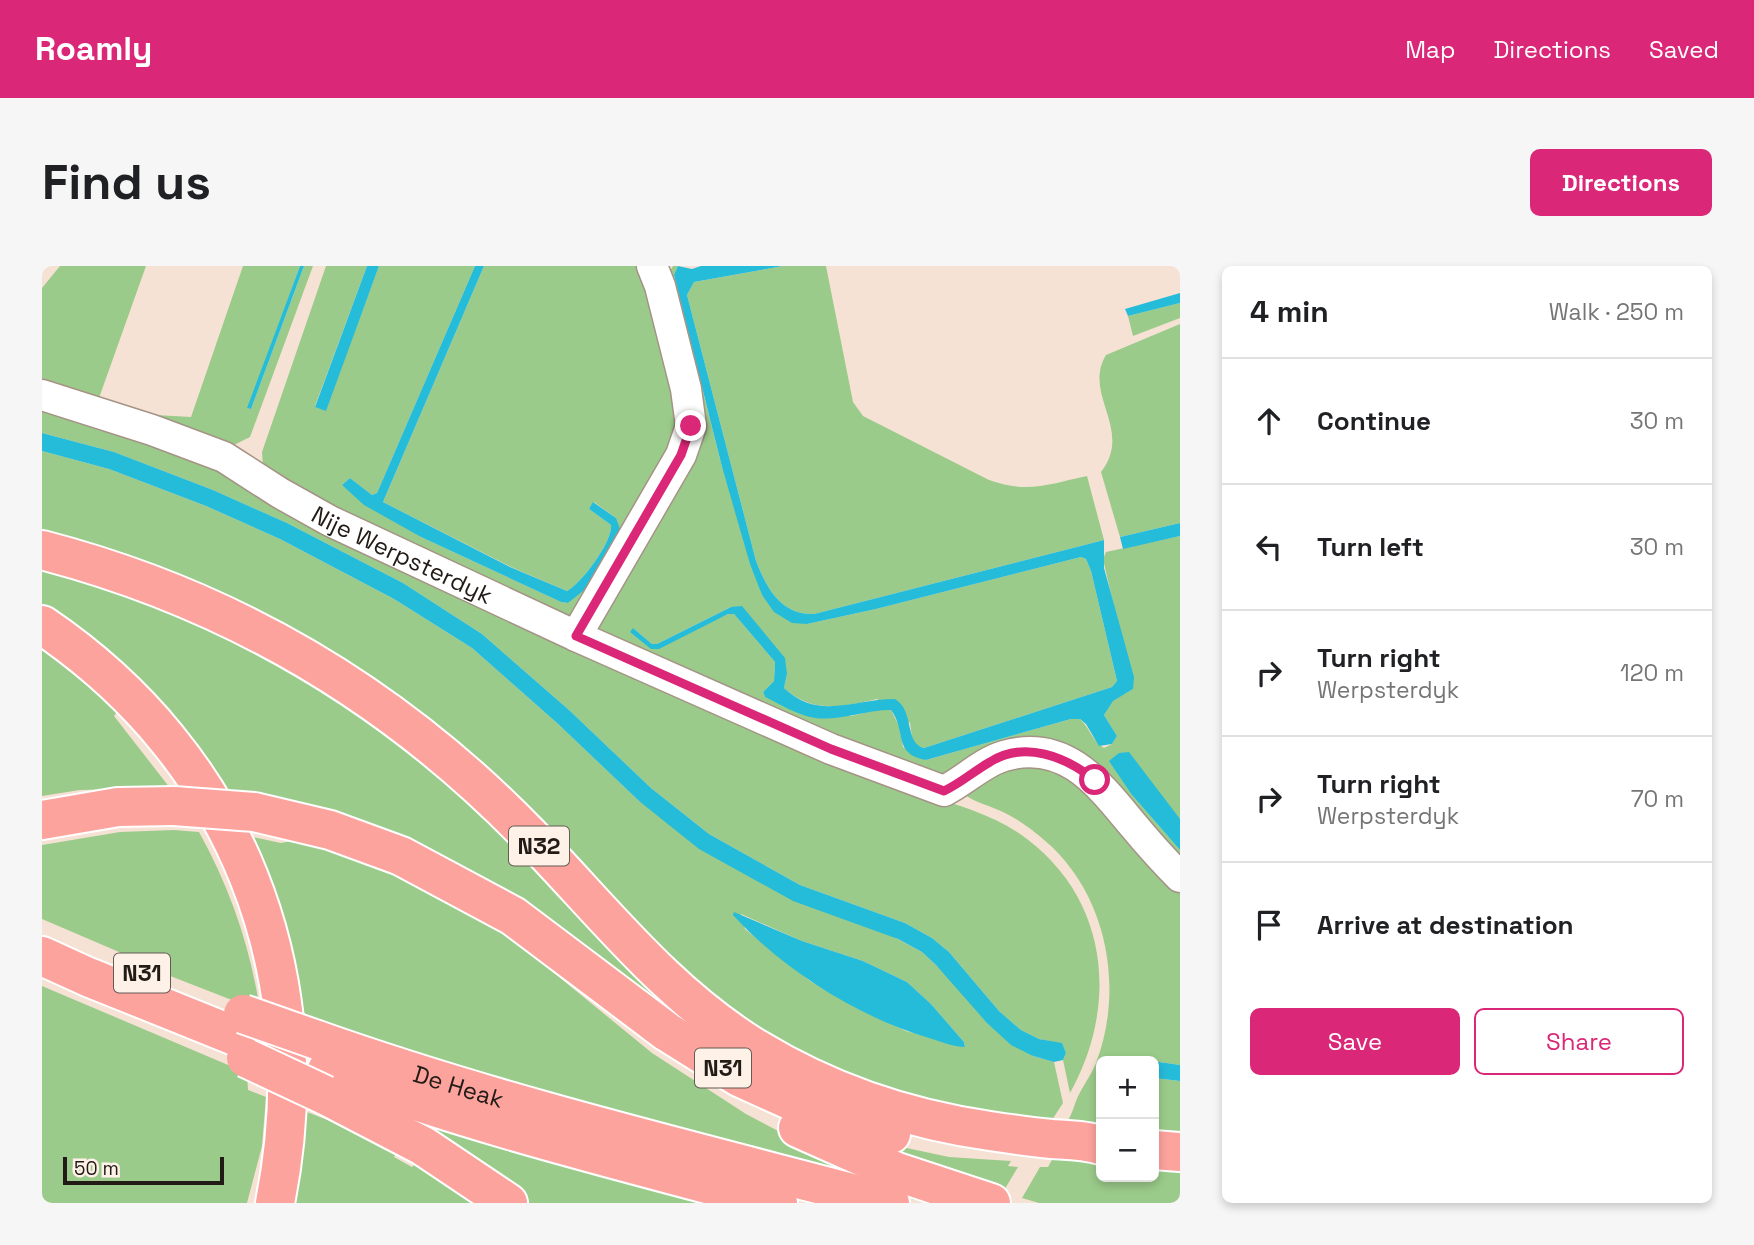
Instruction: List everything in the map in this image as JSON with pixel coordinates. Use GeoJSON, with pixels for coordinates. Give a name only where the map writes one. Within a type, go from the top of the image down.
{"type":"FeatureCollection","features":[{"type":"Feature","properties":{"kind":"highway","name":"N32"},"geometry":{"type":"LineString","coordinates":[[42,550],[129,576],[182,596],[269,637],[345,682],[433,747],[482,789],[663,976],[730,1032],[757,1049],[820,1083],[906,1115],[1054,1145]]}},
{"type":"Feature","properties":{"kind":"highway"},"geometry":{"type":"LineString","coordinates":[[42,625],[100,670],[160,730],[188,765],[220,814],[243,863],[269,936],[284,1015],[289,1072],[287,1128],[275,1203]]}},
{"type":"Feature","properties":{"kind":"highway","name":"N31"},"geometry":{"type":"LineString","coordinates":[[42,820],[118,807],[174,806],[254,812],[311,825],[401,856],[513,916],[667,1032],[739,1077],[774,1094],[831,1117],[900,1136],[966,1147],[1054,1145],[1096,1150]]}},
{"type":"Feature","properties":{"kind":"highway","name":"N31"},"geometry":{"type":"LineString","coordinates":[[469,894],[642,1028],[753,1103],[864,1158],[941,1188],[989,1202]]}},
{"type":"Feature","properties":{"kind":"highway","name":"De Heak"},"geometry":{"type":"LineString","coordinates":[[42,929],[151,977],[237,1035]]}},
{"type":"Feature","properties":{"kind":"highway","name":"De Heak"},"geometry":{"type":"LineString","coordinates":[[42,956],[387,1093],[592,1154],[778,1203]]}},
{"type":"Feature","properties":{"kind":"highway","name":"N31"},"geometry":{"type":"LineString","coordinates":[[237,1035],[321,1068],[423,1146],[508,1203]]}},
{"type":"Feature","properties":{"kind":"highway","name":"De Heak"},"geometry":{"type":"LineString","coordinates":[[321,1068],[417,1073],[682,1150],[890,1203]]}},
{"type":"Feature","properties":{"kind":"highway"},"geometry":{"type":"LineString","coordinates":[[1159,1150],[1180,1152]]}},
{"type":"Feature","properties":{"kind":"lane"},"geometry":{"type":"LineString","coordinates":[[576,636],[675,466],[691,426],[687,389],[660,286],[652,266]]}},
{"type":"Feature","properties":{"kind":"lane","name":"Nije Werpsterdyk"},"geometry":{"type":"LineString","coordinates":[[42,395],[152,430],[235,462],[280,493],[330,521],[576,636],[831,749],[944,791],[1002,756],[1033,752],[1064,760],[1095,780],[1154,851],[1180,877]]}},
{"type":"Feature","properties":{"kind":"green space"},"geometry":{"type":"Polygon","coordinates":[[[60,266],[146,266],[99,398],[89,394],[87,400],[42,386],[42,288],[60,266]]]}},
{"type":"Feature","properties":{"kind":"green space"},"geometry":{"type":"Polygon","coordinates":[[[243,266],[300,266],[248,408],[251,409],[304,266],[313,266],[250,437],[232,446],[194,435],[194,429],[155,420],[156,415],[191,417],[243,266]]]}},
{"type":"Feature","properties":{"kind":"green space"},"geometry":{"type":"Polygon","coordinates":[[[326,266],[367,266],[315,406],[325,410],[379,266],[475,266],[377,493],[372,495],[350,478],[342,485],[421,537],[568,603],[618,537],[616,518],[594,502],[589,509],[611,525],[610,532],[595,561],[567,591],[511,567],[383,502],[484,266],[644,266],[685,427],[577,613],[567,617],[322,508],[263,467],[262,452],[326,266]]]}},
{"type":"Feature","properties":{"kind":"green space"},"geometry":{"type":"Polygon","coordinates":[[[673,266],[678,266],[674,276],[722,467],[762,595],[807,624],[1081,557],[1086,559],[1091,571],[1117,681],[1112,687],[924,748],[914,742],[910,723],[877,699],[840,706],[817,705],[806,702],[784,688],[787,674],[731,607],[657,644],[652,644],[633,628],[651,648],[728,614],[734,614],[775,662],[774,681],[763,692],[765,697],[851,716],[891,710],[899,726],[903,747],[926,760],[1071,719],[1080,719],[1104,748],[1112,744],[1117,736],[1104,715],[1112,701],[1133,689],[1103,559],[1106,552],[1180,536],[1180,819],[1170,809],[1132,795],[1180,850],[1180,870],[1080,762],[931,776],[600,634],[599,616],[683,464],[667,276],[673,266]]]}},
{"type":"Feature","properties":{"kind":"green space"},"geometry":{"type":"Polygon","coordinates":[[[783,266],[826,266],[853,402],[863,416],[989,480],[1003,484],[1038,486],[1087,476],[1104,540],[814,614],[802,613],[784,605],[770,590],[756,561],[687,295],[694,282],[783,266]]]}},
{"type":"Feature","properties":{"kind":"green space"},"geometry":{"type":"Polygon","coordinates":[[[1180,303],[1180,318],[1133,336],[1128,316],[1180,303]]]}},
{"type":"Feature","properties":{"kind":"green space"},"geometry":{"type":"Polygon","coordinates":[[[1180,324],[1180,523],[1120,537],[1101,472],[1110,456],[1112,441],[1100,384],[1100,370],[1106,355],[1180,324]]]}},
{"type":"Feature","properties":{"kind":"green space"},"geometry":{"type":"Polygon","coordinates":[[[42,402],[137,431],[925,795],[1003,824],[1027,839],[1055,864],[1075,893],[1090,924],[1098,957],[1099,991],[1095,1026],[1085,1060],[1070,1093],[1063,1060],[1066,1053],[1062,1044],[1039,1039],[1021,1030],[999,1011],[949,952],[932,938],[905,923],[800,885],[709,834],[651,788],[569,710],[482,634],[403,583],[287,523],[213,490],[114,452],[42,433],[42,402]]]}},
{"type":"Feature","properties":{"kind":"green space"},"geometry":{"type":"Polygon","coordinates":[[[42,451],[109,469],[206,506],[280,539],[394,599],[472,648],[557,723],[639,801],[922,952],[1033,1056],[1054,1062],[1063,1103],[1050,1123],[909,1104],[736,1022],[441,738],[42,539],[42,451]],[[741,914],[745,929],[810,981],[859,1009],[906,1031],[965,1047],[964,1042],[931,1004],[907,982],[863,961],[802,941],[741,914]]]}},
{"type":"Feature","properties":{"kind":"green space"},"geometry":{"type":"Polygon","coordinates":[[[42,562],[178,607],[375,717],[797,1092],[603,970],[223,791],[42,608],[42,562]]]}},
{"type":"Feature","properties":{"kind":"green space"},"geometry":{"type":"Polygon","coordinates":[[[42,650],[117,712],[114,716],[170,788],[80,790],[42,796],[42,650]]]}},
{"type":"Feature","properties":{"kind":"green space"},"geometry":{"type":"Polygon","coordinates":[[[1051,760],[1180,883],[1180,1065],[1159,1062],[1159,1056],[1098,1056],[1105,1034],[1109,973],[1096,913],[1065,861],[1043,839],[1014,818],[965,795],[991,768],[1051,760]]]}},
{"type":"Feature","properties":{"kind":"green space"},"geometry":{"type":"Polygon","coordinates":[[[120,832],[199,832],[210,852],[244,937],[259,1004],[242,1004],[137,963],[133,958],[42,919],[42,845],[120,832]]]}},
{"type":"Feature","properties":{"kind":"green space"},"geometry":{"type":"Polygon","coordinates":[[[253,837],[281,843],[307,838],[363,856],[504,932],[652,1053],[746,1114],[803,1144],[952,1203],[927,1203],[883,1192],[306,1021],[284,928],[253,837]]]}},
{"type":"Feature","properties":{"kind":"green space"},"geometry":{"type":"Polygon","coordinates":[[[42,986],[247,1073],[248,1090],[266,1097],[262,1146],[247,1203],[42,1203],[42,986]]]}},
{"type":"Feature","properties":{"kind":"green space"},"geometry":{"type":"Polygon","coordinates":[[[1096,1063],[1096,1128],[1066,1125],[1078,1096],[1096,1063]]]}},
{"type":"Feature","properties":{"kind":"green space"},"geometry":{"type":"Polygon","coordinates":[[[1159,1079],[1180,1081],[1180,1135],[1159,1133],[1159,1079]]]}},
{"type":"Feature","properties":{"kind":"green space"},"geometry":{"type":"Polygon","coordinates":[[[336,1087],[735,1203],[519,1203],[336,1087]]]}},
{"type":"Feature","properties":{"kind":"green space"},"geometry":{"type":"Polygon","coordinates":[[[307,1112],[338,1124],[342,1117],[399,1148],[394,1157],[412,1167],[418,1161],[482,1203],[288,1203],[296,1196],[307,1112]]]}},
{"type":"Feature","properties":{"kind":"green space"},"geometry":{"type":"Polygon","coordinates":[[[841,1134],[949,1157],[1011,1161],[1008,1166],[1018,1167],[1003,1192],[841,1134]]]}},
{"type":"Feature","properties":{"kind":"green space"},"geometry":{"type":"Polygon","coordinates":[[[1053,1158],[1096,1159],[1096,1182],[1159,1182],[1159,1161],[1180,1163],[1180,1203],[1039,1203],[1022,1198],[1040,1167],[1048,1167],[1053,1158]]]}},
{"type":"Feature","properties":{"kind":"water"},"geometry":{"type":"Polygon","coordinates":[[[300,266],[304,266],[251,409],[247,408],[300,266]]]}},
{"type":"Feature","properties":{"kind":"water"},"geometry":{"type":"Polygon","coordinates":[[[367,266],[379,266],[326,411],[315,407],[367,266]]]}},
{"type":"Feature","properties":{"kind":"water"},"geometry":{"type":"Polygon","coordinates":[[[475,266],[484,266],[383,502],[510,567],[567,591],[595,561],[610,532],[611,525],[589,509],[593,502],[616,518],[620,529],[588,587],[568,603],[421,537],[364,505],[342,485],[350,478],[372,495],[377,493],[475,266]]]}},
{"type":"Feature","properties":{"kind":"water"},"geometry":{"type":"Polygon","coordinates":[[[678,266],[692,269],[701,266],[783,266],[694,282],[687,295],[756,561],[770,590],[777,598],[793,610],[814,614],[1104,540],[1104,568],[1134,677],[1133,689],[1113,701],[1104,715],[1117,736],[1112,744],[1099,746],[1086,724],[1080,719],[1071,719],[926,760],[908,753],[891,710],[815,718],[765,697],[763,692],[774,681],[775,662],[734,614],[728,614],[659,649],[651,649],[630,632],[633,628],[652,644],[657,644],[731,607],[742,606],[785,658],[787,674],[784,688],[810,704],[823,706],[895,699],[905,711],[914,740],[924,748],[1112,687],[1117,681],[1091,571],[1086,559],[1081,557],[807,624],[792,623],[774,612],[762,595],[750,564],[722,467],[674,275],[678,266]]]}},
{"type":"Feature","properties":{"kind":"water"},"geometry":{"type":"Polygon","coordinates":[[[1180,293],[1180,303],[1128,316],[1125,309],[1180,293]]]}},
{"type":"Feature","properties":{"kind":"water"},"geometry":{"type":"Polygon","coordinates":[[[42,433],[114,452],[213,490],[287,523],[403,583],[482,634],[569,710],[651,788],[709,834],[800,885],[905,923],[932,938],[949,952],[999,1011],[1021,1030],[1039,1039],[1062,1043],[1066,1053],[1063,1060],[1054,1062],[1033,1056],[1011,1045],[987,1023],[922,952],[898,939],[793,901],[699,849],[639,801],[557,723],[472,648],[394,599],[280,539],[206,506],[109,469],[42,451],[42,433]]]}},
{"type":"Feature","properties":{"kind":"water"},"geometry":{"type":"Polygon","coordinates":[[[1180,523],[1180,536],[1123,549],[1120,537],[1180,523]]]}},
{"type":"Feature","properties":{"kind":"water"},"geometry":{"type":"Polygon","coordinates":[[[1129,752],[1180,819],[1180,850],[1132,795],[1109,761],[1119,753],[1129,752]]]}},
{"type":"Feature","properties":{"kind":"water"},"geometry":{"type":"Polygon","coordinates":[[[734,912],[802,941],[863,961],[907,982],[931,1004],[964,1042],[965,1047],[947,1044],[875,1018],[823,989],[798,973],[753,935],[733,915],[734,912]]]}},
{"type":"Feature","properties":{"kind":"water"},"geometry":{"type":"Polygon","coordinates":[[[1159,1062],[1180,1065],[1180,1081],[1159,1079],[1159,1062]]]}},
{"type":"Feature","properties":{"kind":"route"},"geometry":{"type":"LineString","coordinates":[[691,426],[681,455],[576,636],[831,749],[944,791],[990,762],[1016,753],[1048,754],[1082,769],[1095,780]]}}]}
